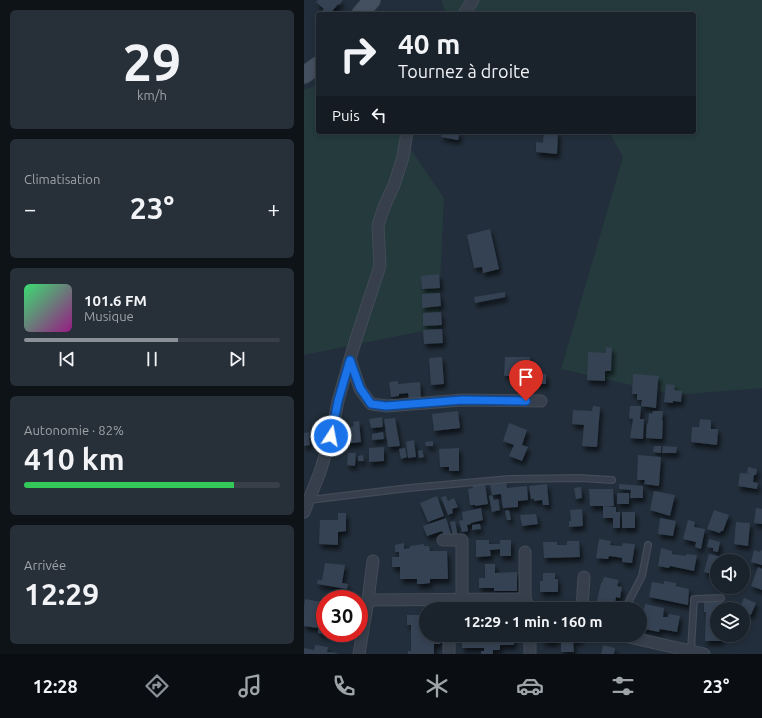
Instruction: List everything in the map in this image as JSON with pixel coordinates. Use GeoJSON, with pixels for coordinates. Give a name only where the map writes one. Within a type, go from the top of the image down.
{"type":"FeatureCollection","features":[{"type":"Feature","properties":{"kind":"main road"},"geometry":{"type":"LineString","coordinates":[[362,12],[372,0]]}},
{"type":"Feature","properties":{"kind":"main road"},"geometry":{"type":"LineString","coordinates":[[304,75],[316,66]]}},
{"type":"Feature","properties":{"kind":"street"},"geometry":{"type":"LineString","coordinates":[[465,12],[473,0]]}},
{"type":"Feature","properties":{"kind":"street"},"geometry":{"type":"LineString","coordinates":[[304,511],[331,436],[338,401],[380,266],[378,225],[394,185],[403,157],[406,134]]}},
{"type":"Feature","properties":{"kind":"street"},"geometry":{"type":"LineString","coordinates":[[350,360],[360,388],[371,404],[386,406],[462,400],[542,401]]}},
{"type":"Feature","properties":{"kind":"street"},"geometry":{"type":"LineString","coordinates":[[443,540],[462,540],[462,599]]}},
{"type":"Feature","properties":{"kind":"street"},"geometry":{"type":"LineString","coordinates":[[525,552],[528,602]]}},
{"type":"Feature","properties":{"kind":"street"},"geometry":{"type":"LineString","coordinates":[[373,561],[368,600],[419,603]]}},
{"type":"Feature","properties":{"kind":"street"},"geometry":{"type":"LineString","coordinates":[[582,602],[584,576]]}},
{"type":"Feature","properties":{"kind":"street"},"geometry":{"type":"LineString","coordinates":[[454,602],[462,599],[495,602]]}},
{"type":"Feature","properties":{"kind":"street"},"geometry":{"type":"LineString","coordinates":[[647,641],[704,654]]}},
{"type":"Feature","properties":{"kind":"street"},"geometry":{"type":"LineString","coordinates":[[359,654],[361,642]]}},
{"type":"Feature","properties":{"kind":"street"},"geometry":{"type":"LineString","coordinates":[[449,642],[449,654]]}},
{"type":"Feature","properties":{"kind":"street"},"geometry":{"type":"LineString","coordinates":[[530,642],[530,654]]}},
{"type":"Feature","properties":{"kind":"lane"},"geometry":{"type":"LineString","coordinates":[[309,500],[409,488],[509,479],[579,478],[612,480]]}},
{"type":"Feature","properties":{"kind":"lane"},"geometry":{"type":"LineString","coordinates":[[629,602],[642,576],[648,545]]}},
{"type":"Feature","properties":{"kind":"lane"},"geometry":{"type":"LineString","coordinates":[[691,650],[694,599],[721,598]]}},
{"type":"Feature","properties":{"kind":"green space"},"geometry":{"type":"Polygon","coordinates":[[[441,0],[762,0],[762,388],[675,395],[561,369],[623,157],[610,134],[696,134],[696,12],[445,12],[441,0]]]}},
{"type":"Feature","properties":{"kind":"green space"},"geometry":{"type":"Polygon","coordinates":[[[316,86],[316,134],[400,134],[444,198],[438,328],[304,355],[304,89],[316,86]]]}},
{"type":"Feature","properties":{"kind":"building"},"geometry":{"type":"Polygon","coordinates":[[[318,0],[343,0],[332,12],[321,12],[324,9],[316,2],[318,0]]]}},
{"type":"Feature","properties":{"kind":"building"},"geometry":{"type":"Polygon","coordinates":[[[442,134],[460,134],[458,140],[441,137],[442,134]]]}},
{"type":"Feature","properties":{"kind":"building"},"geometry":{"type":"Polygon","coordinates":[[[544,134],[558,134],[557,154],[536,152],[536,142],[543,143],[544,134]]]}},
{"type":"Feature","properties":{"kind":"building"},"geometry":{"type":"Polygon","coordinates":[[[490,229],[499,269],[483,273],[482,267],[474,268],[467,235],[490,229]]]}},
{"type":"Feature","properties":{"kind":"building"},"geometry":{"type":"Polygon","coordinates":[[[439,274],[440,288],[422,289],[421,276],[439,274]]]}},
{"type":"Feature","properties":{"kind":"building"},"geometry":{"type":"Polygon","coordinates":[[[505,292],[505,297],[475,303],[474,297],[505,292]]]}},
{"type":"Feature","properties":{"kind":"building"},"geometry":{"type":"Polygon","coordinates":[[[440,293],[441,306],[422,308],[422,294],[440,293]]]}},
{"type":"Feature","properties":{"kind":"building"},"geometry":{"type":"Polygon","coordinates":[[[441,312],[442,325],[423,326],[423,313],[441,312]]]}},
{"type":"Feature","properties":{"kind":"building"},"geometry":{"type":"Polygon","coordinates":[[[442,329],[443,343],[424,344],[423,330],[442,329]]]}},
{"type":"Feature","properties":{"kind":"building"},"geometry":{"type":"Polygon","coordinates":[[[606,347],[612,348],[611,371],[605,371],[605,381],[587,380],[588,352],[606,353],[606,347]]]}},
{"type":"Feature","properties":{"kind":"building"},"geometry":{"type":"Polygon","coordinates":[[[442,357],[444,384],[431,385],[429,358],[442,357]]]}},
{"type":"Feature","properties":{"kind":"building"},"geometry":{"type":"Polygon","coordinates":[[[505,357],[530,357],[529,373],[546,374],[546,384],[534,384],[534,376],[504,376],[505,357]]]}},
{"type":"Feature","properties":{"kind":"building"},"geometry":{"type":"Polygon","coordinates":[[[633,374],[659,376],[656,408],[641,406],[642,400],[637,400],[637,394],[632,394],[633,374]]]}},
{"type":"Feature","properties":{"kind":"building"},"geometry":{"type":"Polygon","coordinates":[[[398,381],[398,384],[420,382],[421,399],[409,400],[408,393],[391,397],[389,382],[398,381]]]}},
{"type":"Feature","properties":{"kind":"building"},"geometry":{"type":"Polygon","coordinates":[[[666,384],[675,385],[674,390],[682,391],[681,402],[664,402],[666,384]]]}},
{"type":"Feature","properties":{"kind":"building"},"geometry":{"type":"Polygon","coordinates":[[[593,406],[600,407],[597,447],[582,446],[584,425],[572,424],[573,410],[592,411],[593,406]]]}},
{"type":"Feature","properties":{"kind":"building"},"geometry":{"type":"Polygon","coordinates":[[[630,406],[641,406],[640,419],[644,419],[643,439],[630,438],[633,419],[629,418],[630,406]]]}},
{"type":"Feature","properties":{"kind":"building"},"geometry":{"type":"Polygon","coordinates":[[[458,411],[460,428],[434,431],[432,414],[458,411]]]}},
{"type":"Feature","properties":{"kind":"building"},"geometry":{"type":"Polygon","coordinates":[[[653,411],[663,411],[662,439],[646,438],[649,413],[652,414],[653,411]]]}},
{"type":"Feature","properties":{"kind":"building"},"geometry":{"type":"Polygon","coordinates":[[[382,417],[383,427],[371,428],[369,419],[382,417]]]}},
{"type":"Feature","properties":{"kind":"building"},"geometry":{"type":"Polygon","coordinates":[[[395,418],[400,446],[388,447],[384,419],[395,418]]]}},
{"type":"Feature","properties":{"kind":"building"},"geometry":{"type":"Polygon","coordinates":[[[700,419],[711,420],[711,429],[718,429],[717,445],[691,442],[692,427],[699,427],[700,419]]]}},
{"type":"Feature","properties":{"kind":"building"},"geometry":{"type":"Polygon","coordinates":[[[359,421],[361,442],[344,444],[342,428],[354,426],[353,422],[359,421]]]}},
{"type":"Feature","properties":{"kind":"building"},"geometry":{"type":"Polygon","coordinates":[[[509,423],[527,430],[522,445],[528,447],[522,461],[509,456],[514,445],[503,441],[509,423]]]}},
{"type":"Feature","properties":{"kind":"building"},"geometry":{"type":"Polygon","coordinates":[[[309,432],[310,445],[304,446],[304,433],[309,432]]]}},
{"type":"Feature","properties":{"kind":"building"},"geometry":{"type":"Polygon","coordinates":[[[383,432],[384,439],[372,440],[372,434],[383,432]]]}},
{"type":"Feature","properties":{"kind":"building"},"geometry":{"type":"Polygon","coordinates":[[[414,440],[416,457],[408,458],[406,442],[414,440]]]}},
{"type":"Feature","properties":{"kind":"building"},"geometry":{"type":"Polygon","coordinates":[[[433,441],[433,446],[426,446],[425,442],[433,441]]]}},
{"type":"Feature","properties":{"kind":"building"},"geometry":{"type":"Polygon","coordinates":[[[654,446],[661,446],[661,453],[653,452],[654,446]]]}},
{"type":"Feature","properties":{"kind":"building"},"geometry":{"type":"Polygon","coordinates":[[[663,446],[677,447],[676,453],[662,453],[663,446]]]}},
{"type":"Feature","properties":{"kind":"building"},"geometry":{"type":"Polygon","coordinates":[[[384,447],[384,461],[369,462],[369,448],[384,447]]]}},
{"type":"Feature","properties":{"kind":"building"},"geometry":{"type":"Polygon","coordinates":[[[405,448],[407,457],[401,459],[399,449],[405,448]]]}},
{"type":"Feature","properties":{"kind":"building"},"geometry":{"type":"Polygon","coordinates":[[[459,448],[459,471],[449,471],[449,467],[440,467],[439,449],[459,448]]]}},
{"type":"Feature","properties":{"kind":"building"},"geometry":{"type":"Polygon","coordinates":[[[422,450],[424,457],[419,458],[418,451],[422,450]]]}},
{"type":"Feature","properties":{"kind":"building"},"geometry":{"type":"Polygon","coordinates":[[[348,453],[356,453],[355,466],[347,465],[348,453]]]}},
{"type":"Feature","properties":{"kind":"building"},"geometry":{"type":"Polygon","coordinates":[[[363,455],[364,461],[358,461],[358,456],[363,455]]]}},
{"type":"Feature","properties":{"kind":"building"},"geometry":{"type":"Polygon","coordinates":[[[638,455],[661,457],[659,486],[644,484],[645,480],[637,480],[638,455]]]}},
{"type":"Feature","properties":{"kind":"building"},"geometry":{"type":"Polygon","coordinates":[[[748,467],[757,469],[753,482],[758,483],[757,489],[738,486],[740,473],[751,474],[747,473],[748,467]]]}},
{"type":"Feature","properties":{"kind":"building"},"geometry":{"type":"Polygon","coordinates":[[[506,483],[507,488],[527,486],[528,500],[518,501],[518,507],[503,508],[501,494],[492,495],[490,484],[506,483]]]}},
{"type":"Feature","properties":{"kind":"building"},"geometry":{"type":"Polygon","coordinates":[[[485,484],[488,504],[475,506],[470,505],[468,489],[473,488],[472,485],[485,484]]]}},
{"type":"Feature","properties":{"kind":"building"},"geometry":{"type":"Polygon","coordinates":[[[547,484],[549,505],[543,505],[542,500],[534,501],[534,499],[531,499],[529,486],[547,484]]]}},
{"type":"Feature","properties":{"kind":"building"},"geometry":{"type":"Polygon","coordinates":[[[619,484],[643,486],[643,498],[630,498],[631,490],[619,489],[619,484]]]}},
{"type":"Feature","properties":{"kind":"building"},"geometry":{"type":"Polygon","coordinates":[[[581,487],[582,498],[576,499],[574,488],[581,487]]]}},
{"type":"Feature","properties":{"kind":"building"},"geometry":{"type":"Polygon","coordinates":[[[589,489],[613,489],[614,506],[590,506],[589,489]]]}},
{"type":"Feature","properties":{"kind":"building"},"geometry":{"type":"Polygon","coordinates":[[[654,491],[675,495],[670,516],[650,510],[654,491]]]}},
{"type":"Feature","properties":{"kind":"building"},"geometry":{"type":"Polygon","coordinates":[[[617,493],[629,493],[629,504],[617,504],[617,493]]]}},
{"type":"Feature","properties":{"kind":"building"},"geometry":{"type":"Polygon","coordinates":[[[492,495],[494,500],[498,499],[500,510],[492,512],[489,496],[492,495]]]}},
{"type":"Feature","properties":{"kind":"building"},"geometry":{"type":"Polygon","coordinates":[[[437,496],[444,516],[428,522],[420,503],[437,496]]]}},
{"type":"Feature","properties":{"kind":"building"},"geometry":{"type":"Polygon","coordinates":[[[446,496],[448,501],[454,498],[458,507],[452,509],[453,513],[448,515],[441,497],[446,496]]]}},
{"type":"Feature","properties":{"kind":"building"},"geometry":{"type":"Polygon","coordinates":[[[603,506],[616,507],[616,512],[620,512],[620,528],[613,528],[613,518],[603,518],[603,506]]]}},
{"type":"Feature","properties":{"kind":"building"},"geometry":{"type":"Polygon","coordinates":[[[481,508],[483,520],[467,525],[468,531],[462,532],[459,521],[463,520],[462,512],[481,508]]]}},
{"type":"Feature","properties":{"kind":"building"},"geometry":{"type":"Polygon","coordinates":[[[756,508],[762,509],[762,524],[754,523],[756,508]]]}},
{"type":"Feature","properties":{"kind":"building"},"geometry":{"type":"Polygon","coordinates":[[[582,509],[583,526],[569,527],[569,521],[571,521],[570,510],[582,509]]]}},
{"type":"Feature","properties":{"kind":"building"},"geometry":{"type":"Polygon","coordinates":[[[509,510],[511,520],[507,520],[505,511],[509,510]]]}},
{"type":"Feature","properties":{"kind":"building"},"geometry":{"type":"Polygon","coordinates":[[[714,510],[729,515],[723,531],[720,533],[707,529],[714,510]]]}},
{"type":"Feature","properties":{"kind":"building"},"geometry":{"type":"Polygon","coordinates":[[[622,512],[635,512],[635,528],[622,528],[622,512]]]}},
{"type":"Feature","properties":{"kind":"building"},"geometry":{"type":"Polygon","coordinates":[[[338,513],[346,513],[346,531],[338,532],[338,545],[319,544],[320,520],[338,520],[338,513]]]}},
{"type":"Feature","properties":{"kind":"building"},"geometry":{"type":"Polygon","coordinates":[[[536,514],[538,524],[522,526],[520,515],[536,514]]]}},
{"type":"Feature","properties":{"kind":"building"},"geometry":{"type":"Polygon","coordinates":[[[446,518],[452,537],[445,538],[442,531],[427,536],[423,526],[446,518]]]}},
{"type":"Feature","properties":{"kind":"building"},"geometry":{"type":"Polygon","coordinates":[[[660,518],[676,521],[673,536],[658,534],[660,518]]]}},
{"type":"Feature","properties":{"kind":"building"},"geometry":{"type":"Polygon","coordinates":[[[688,520],[695,522],[694,527],[705,529],[701,549],[695,547],[696,542],[683,539],[688,520]]]}},
{"type":"Feature","properties":{"kind":"building"},"geometry":{"type":"Polygon","coordinates":[[[455,521],[458,537],[453,537],[450,522],[455,521]]]}},
{"type":"Feature","properties":{"kind":"building"},"geometry":{"type":"Polygon","coordinates":[[[736,522],[750,523],[748,546],[734,544],[736,522]]]}},
{"type":"Feature","properties":{"kind":"building"},"geometry":{"type":"Polygon","coordinates":[[[480,524],[481,529],[472,530],[472,525],[480,524]]]}},
{"type":"Feature","properties":{"kind":"building"},"geometry":{"type":"Polygon","coordinates":[[[599,539],[611,541],[610,545],[622,546],[623,543],[635,544],[632,563],[622,562],[622,558],[617,557],[609,556],[608,559],[596,558],[599,539]]]}},
{"type":"Feature","properties":{"kind":"building"},"geometry":{"type":"Polygon","coordinates":[[[709,539],[720,542],[718,552],[713,551],[713,548],[707,547],[709,539]]]}},
{"type":"Feature","properties":{"kind":"building"},"geometry":{"type":"Polygon","coordinates":[[[476,540],[489,540],[489,544],[500,544],[500,540],[511,540],[511,556],[500,556],[500,549],[490,550],[491,556],[476,557],[476,540]]]}},
{"type":"Feature","properties":{"kind":"building"},"geometry":{"type":"Polygon","coordinates":[[[567,541],[579,541],[580,557],[544,558],[543,542],[557,542],[557,545],[567,545],[567,541]]]}},
{"type":"Feature","properties":{"kind":"building"},"geometry":{"type":"Polygon","coordinates":[[[404,543],[404,549],[410,548],[410,546],[424,544],[424,546],[429,546],[430,551],[447,551],[448,579],[430,579],[430,583],[417,584],[417,579],[400,579],[400,567],[392,567],[392,557],[399,557],[399,552],[395,552],[395,545],[404,543]]]}},
{"type":"Feature","properties":{"kind":"building"},"geometry":{"type":"Polygon","coordinates":[[[661,548],[672,551],[672,554],[686,556],[686,554],[697,555],[694,571],[670,566],[669,568],[658,566],[661,548]]]}},
{"type":"Feature","properties":{"kind":"building"},"geometry":{"type":"Polygon","coordinates":[[[754,550],[760,552],[761,550],[762,551],[762,565],[751,562],[754,550]]]}},
{"type":"Feature","properties":{"kind":"building"},"geometry":{"type":"Polygon","coordinates":[[[709,554],[710,554],[710,573],[704,572],[709,554]]]}},
{"type":"Feature","properties":{"kind":"building"},"geometry":{"type":"Polygon","coordinates":[[[325,563],[345,565],[342,583],[348,584],[347,589],[317,584],[318,580],[322,580],[325,563]]]}},
{"type":"Feature","properties":{"kind":"building"},"geometry":{"type":"Polygon","coordinates":[[[485,564],[495,564],[495,573],[517,572],[517,591],[494,591],[494,588],[479,588],[479,578],[485,578],[485,564]]]}},
{"type":"Feature","properties":{"kind":"building"},"geometry":{"type":"Polygon","coordinates":[[[758,567],[762,569],[762,590],[751,586],[758,567]]]}},
{"type":"Feature","properties":{"kind":"building"},"geometry":{"type":"Polygon","coordinates":[[[543,573],[555,573],[555,579],[558,579],[558,592],[540,592],[540,581],[543,581],[543,573]]]}},
{"type":"Feature","properties":{"kind":"building"},"geometry":{"type":"Polygon","coordinates":[[[604,577],[619,580],[617,586],[622,587],[620,598],[616,597],[615,602],[597,602],[604,577]]]}},
{"type":"Feature","properties":{"kind":"building"},"geometry":{"type":"Polygon","coordinates":[[[664,581],[676,583],[676,586],[689,589],[688,605],[649,597],[652,582],[664,584],[664,581]]]}},
{"type":"Feature","properties":{"kind":"building"},"geometry":{"type":"Polygon","coordinates":[[[744,598],[756,603],[751,615],[750,602],[742,602],[744,598]]]}},
{"type":"Feature","properties":{"kind":"building"},"geometry":{"type":"Polygon","coordinates":[[[305,599],[316,601],[316,628],[304,626],[305,599]]]}},
{"type":"Feature","properties":{"kind":"building"},"geometry":{"type":"Polygon","coordinates":[[[704,599],[722,599],[722,602],[710,602],[710,641],[705,641],[706,612],[704,612],[704,599]]]}},
{"type":"Feature","properties":{"kind":"building"},"geometry":{"type":"Polygon","coordinates":[[[647,604],[664,608],[663,617],[668,617],[669,614],[680,616],[677,632],[660,629],[659,632],[647,629],[647,604]]]}},
{"type":"Feature","properties":{"kind":"building"},"geometry":{"type":"Polygon","coordinates":[[[407,615],[419,615],[419,642],[440,642],[440,644],[434,644],[434,654],[408,654],[408,651],[411,651],[411,625],[407,625],[407,615]]]}},
{"type":"Feature","properties":{"kind":"building"},"geometry":{"type":"Polygon","coordinates":[[[462,642],[514,642],[514,645],[500,645],[500,650],[493,650],[493,654],[481,654],[481,651],[484,651],[484,648],[462,648],[462,642]]]}},
{"type":"Feature","properties":{"kind":"building"},"geometry":{"type":"Polygon","coordinates":[[[561,642],[573,642],[574,652],[561,652],[561,642]]]}},
{"type":"Feature","properties":{"kind":"building"},"geometry":{"type":"Polygon","coordinates":[[[315,645],[328,647],[327,652],[337,654],[304,654],[304,648],[314,650],[315,645]]]}},
{"type":"Feature","properties":{"kind":"building"},"geometry":{"type":"Polygon","coordinates":[[[603,645],[615,648],[614,654],[601,654],[603,645]]]}},
{"type":"Feature","properties":{"kind":"route"},"geometry":{"type":"LineString","coordinates":[[331,436],[338,401],[350,360],[360,388],[371,404],[386,406],[462,400],[526,401]]}}]}
